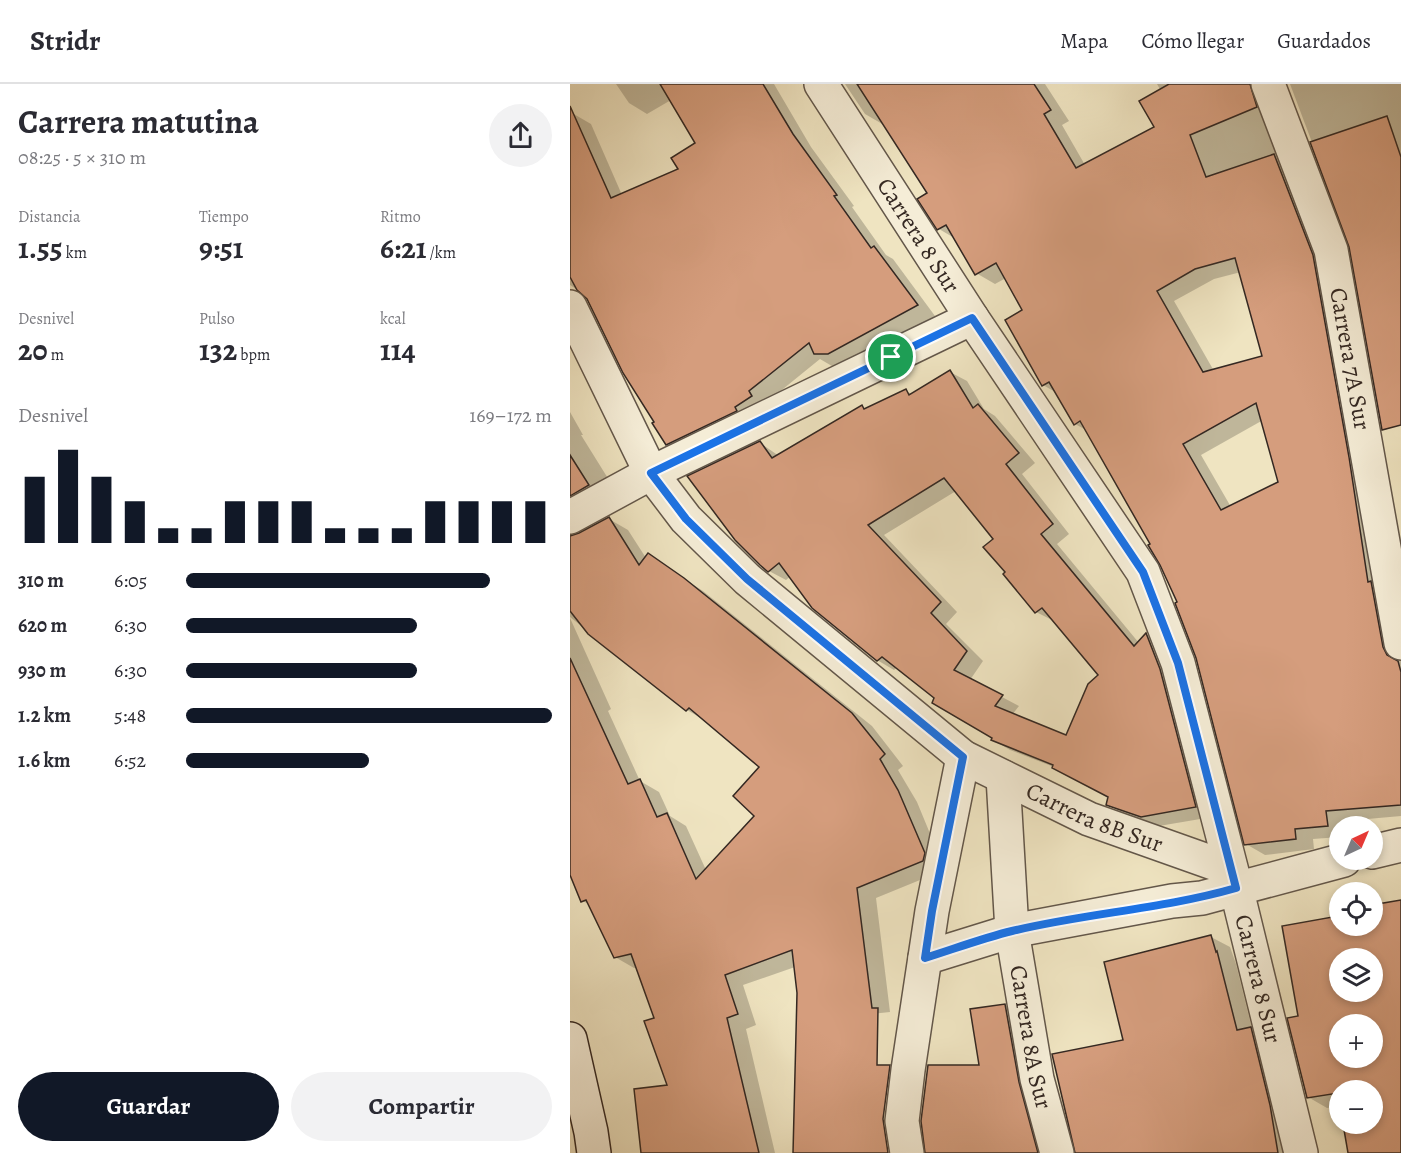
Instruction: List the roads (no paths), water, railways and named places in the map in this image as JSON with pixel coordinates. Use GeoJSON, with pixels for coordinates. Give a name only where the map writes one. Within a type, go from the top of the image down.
{"type":"FeatureCollection","features":[{"type":"Feature","properties":{"kind":"street","name":"Carrera 8 Sur"},"geometry":{"type":"LineString","coordinates":[[821,84],[972,318],[1143,572],[1178,663],[1302,1153]]}},
{"type":"Feature","properties":{"kind":"street","name":"Carrera 7A Sur"},"geometry":{"type":"LineString","coordinates":[[1268,84],[1331,250],[1401,643]]}},
{"type":"Feature","properties":{"kind":"street","name":"Carrera 8B Sur"},"geometry":{"type":"LineString","coordinates":[[570,307],[651,473],[686,519],[747,579],[963,757],[1089,819],[1233,878]]}},
{"type":"Feature","properties":{"kind":"street"},"geometry":{"type":"LineString","coordinates":[[570,517],[651,473],[972,318]]}},
{"type":"Feature","properties":{"kind":"street"},"geometry":{"type":"LineString","coordinates":[[907,1153],[902,1121],[925,958],[932,911],[963,757]]}},
{"type":"Feature","properties":{"kind":"street","name":"Carrera 8A Sur"},"geometry":{"type":"LineString","coordinates":[[1003,777],[1012,931],[1037,1079],[1057,1153]]}},
{"type":"Feature","properties":{"kind":"street"},"geometry":{"type":"LineString","coordinates":[[1383,849],[1401,845]]}},
{"type":"Feature","properties":{"kind":"street"},"geometry":{"type":"LineString","coordinates":[[925,958],[1012,931],[1173,901],[1202,898],[1233,878],[1329,862]]}},
{"type":"Feature","properties":{"kind":"street"},"geometry":{"type":"LineString","coordinates":[[570,1039],[594,1153]]}}]}
